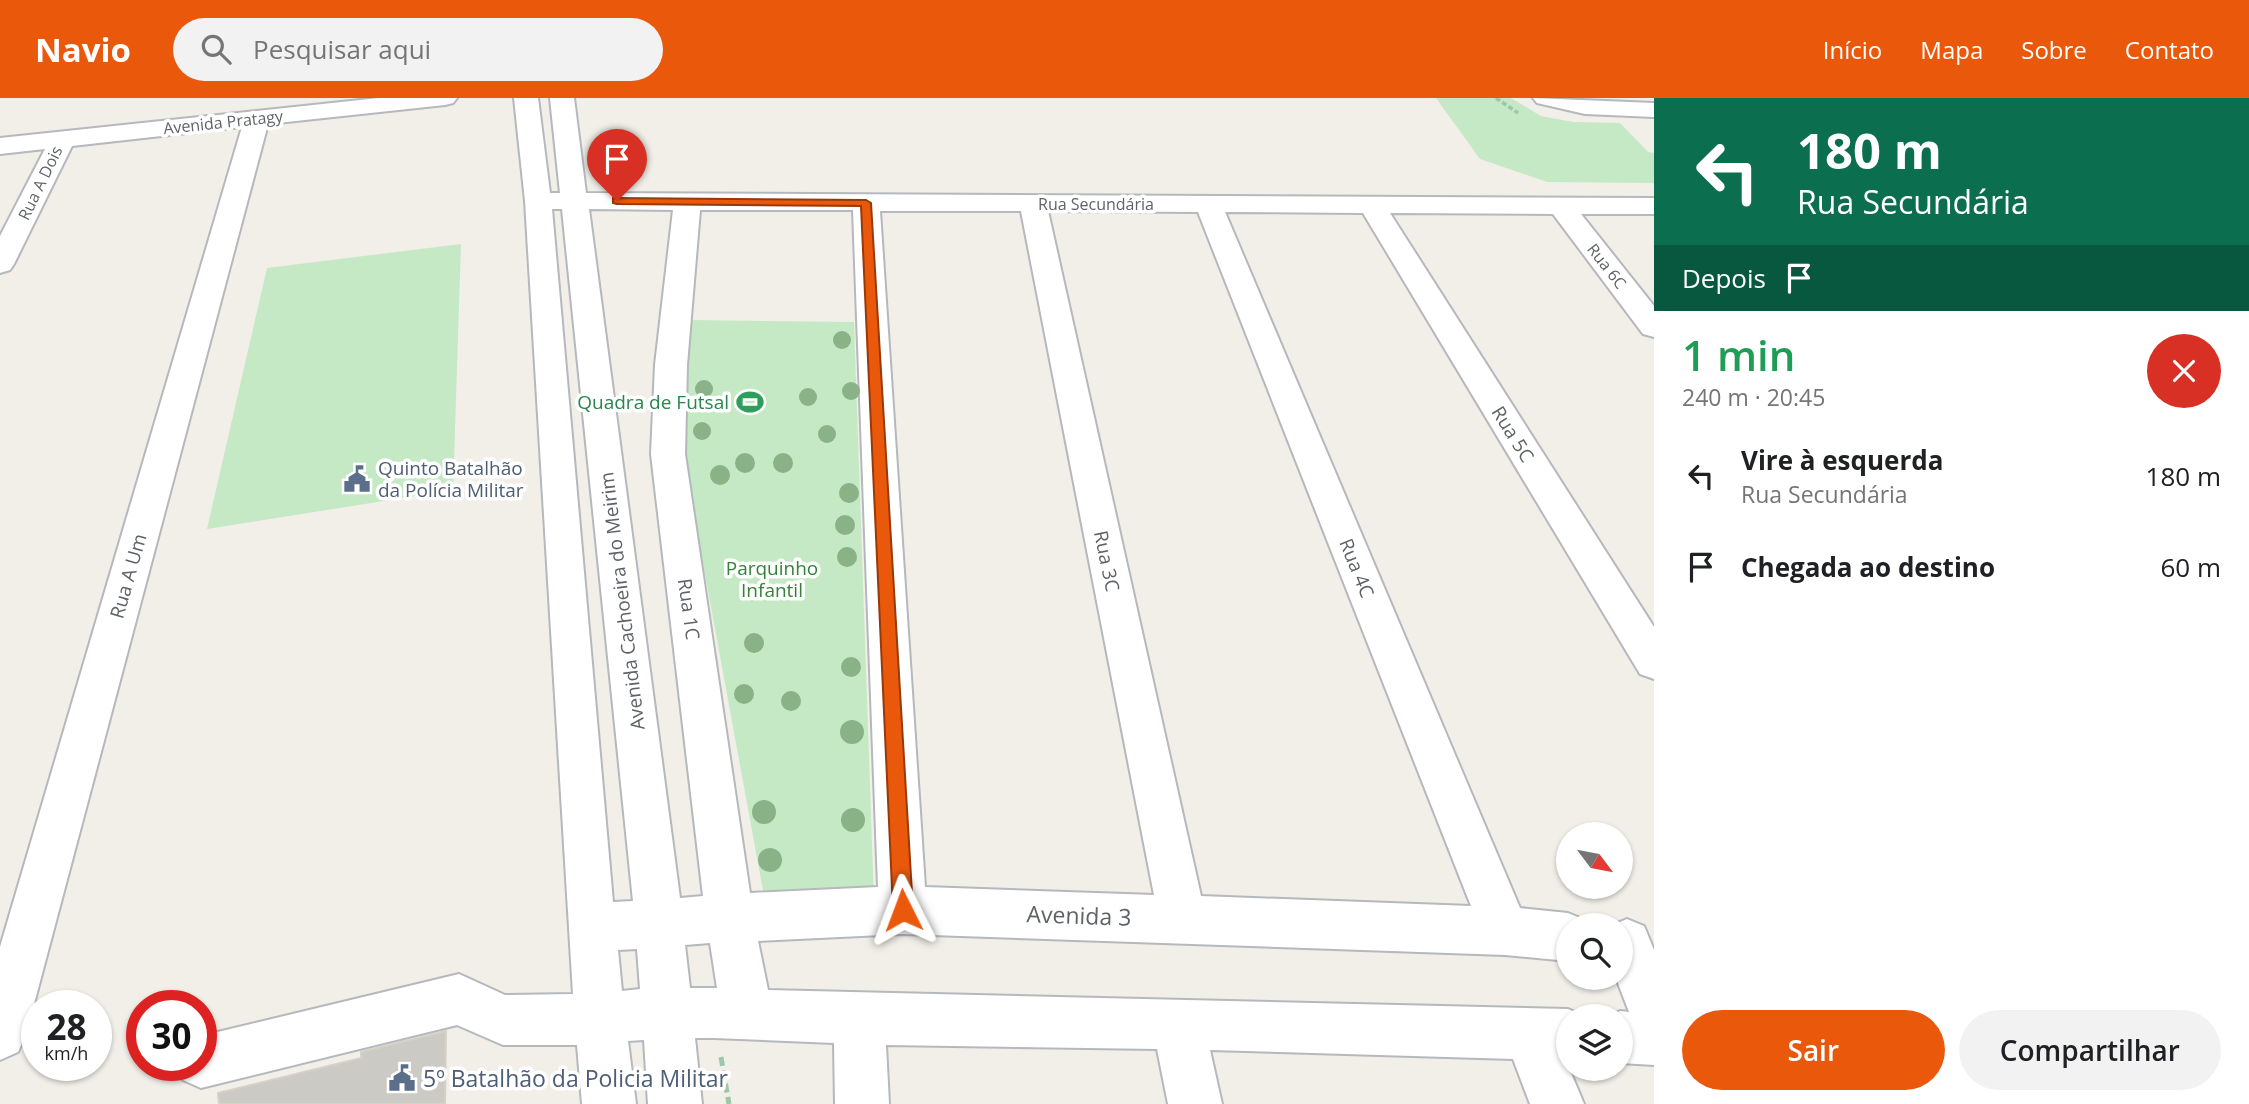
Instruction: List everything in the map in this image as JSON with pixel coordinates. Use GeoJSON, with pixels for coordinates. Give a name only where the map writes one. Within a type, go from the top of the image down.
{"type":"FeatureCollection","features":[{"type":"Feature","properties":{"kind":"street","name":"Avenida Pratagy"},"geometry":{"type":"LineString","coordinates":[[0,146],[62,140],[170,118],[257,119],[326,105],[445,98]]}},
{"type":"Feature","properties":{"kind":"street","name":"Avenida Cachoeira do Meirim"},"geometry":{"type":"LineString","coordinates":[[526,98],[556,200],[659,924],[675,1104]]}},
{"type":"Feature","properties":{"kind":"street","name":"Avenida Cachoeira do Meirim"},"geometry":{"type":"LineString","coordinates":[[562,98],[556,200],[591,928],[609,1104]]}},
{"type":"Feature","properties":{"kind":"street"},"geometry":{"type":"LineString","coordinates":[[1545,98],[1598,110],[1654,110]]}},
{"type":"Feature","properties":{"kind":"street","name":"Rua A Um"},"geometry":{"type":"LineString","coordinates":[[0,1034],[257,119]]}},
{"type":"Feature","properties":{"kind":"street","name":"Rua A Dois"},"geometry":{"type":"LineString","coordinates":[[0,264],[62,140]]}},
{"type":"Feature","properties":{"kind":"street","name":"Rua Secundária"},"geometry":{"type":"LineString","coordinates":[[556,200],[1654,206]]}},
{"type":"Feature","properties":{"kind":"street","name":"Rua 1C"},"geometry":{"type":"LineString","coordinates":[[687,202],[671,365],[668,454],[730,918],[747,1014]]}},
{"type":"Feature","properties":{"kind":"street"},"geometry":{"type":"LineString","coordinates":[[866,203],[903,910]]}},
{"type":"Feature","properties":{"kind":"street","name":"Rua 3C"},"geometry":{"type":"LineString","coordinates":[[1033,204],[1182,918]]}},
{"type":"Feature","properties":{"kind":"street","name":"Rua 4C"},"geometry":{"type":"LineString","coordinates":[[1209,205],[1505,931]]}},
{"type":"Feature","properties":{"kind":"street","name":"Rua 6C"},"geometry":{"type":"LineString","coordinates":[[1560,205],[1654,327]]}},
{"type":"Feature","properties":{"kind":"street","name":"Rua 5C"},"geometry":{"type":"LineString","coordinates":[[1371,206],[1654,662]]}},
{"type":"Feature","properties":{"kind":"street","name":"Avenida 3"},"geometry":{"type":"LineString","coordinates":[[591,928],[903,910],[1182,918],[1505,931],[1556,936]]}},
{"type":"Feature","properties":{"kind":"street"},"geometry":{"type":"LineString","coordinates":[[1634,943],[1654,1012]]}},
{"type":"Feature","properties":{"kind":"street"},"geometry":{"type":"LineString","coordinates":[[217,1058],[459,999],[503,1020],[602,1019],[665,1013],[747,1014],[1549,1035],[1557,1104]]}},
{"type":"Feature","properties":{"kind":"street"},"geometry":{"type":"LineString","coordinates":[[859,1019],[862,1104]]}},
{"type":"Feature","properties":{"kind":"street"},"geometry":{"type":"LineString","coordinates":[[1178,1024],[1195,1104]]}},
{"type":"Feature","properties":{"kind":"street"},"geometry":{"type":"LineString","coordinates":[[1633,1038],[1654,1039]]}},
{"type":"Feature","properties":{"kind":"green space"},"geometry":{"type":"Polygon","coordinates":[[[1436,98],[1511,98],[1541,116],[1573,122],[1620,123],[1648,152],[1654,153],[1654,183],[1547,182],[1480,159],[1436,98]]]}},
{"type":"Feature","properties":{"kind":"green space"},"geometry":{"type":"Polygon","coordinates":[[[461,244],[453,490],[207,529],[267,268],[461,244]]]}},
{"type":"Feature","properties":{"kind":"green space","name":"Parquinho Infantil"},"geometry":{"type":"Polygon","coordinates":[[[690,320],[854,322],[874,902],[764,896],[674,405],[690,320]]]}},
{"type":"Feature","properties":{"kind":"building"},"geometry":{"type":"Polygon","coordinates":[[[446,1031],[445,1104],[219,1104],[218,1093],[361,1058],[361,1052],[446,1031]]]}},
{"type":"Feature","properties":{"kind":"place","name":"Quadra de Futsal"},"geometry":{"type":"Point","coordinates":[750,402]}},
{"type":"Feature","properties":{"kind":"place","name":"Quinto Batalhão da Polícia Militar"},"geometry":{"type":"Point","coordinates":[357,479]}},
{"type":"Feature","properties":{"kind":"place","name":"5º Batalhão da Policia Militar"},"geometry":{"type":"Point","coordinates":[402,1078]}},
{"type":"Feature","properties":{"kind":"route"},"geometry":{"type":"LineString","coordinates":[[617,201],[866,203],[903,910]]}}]}
